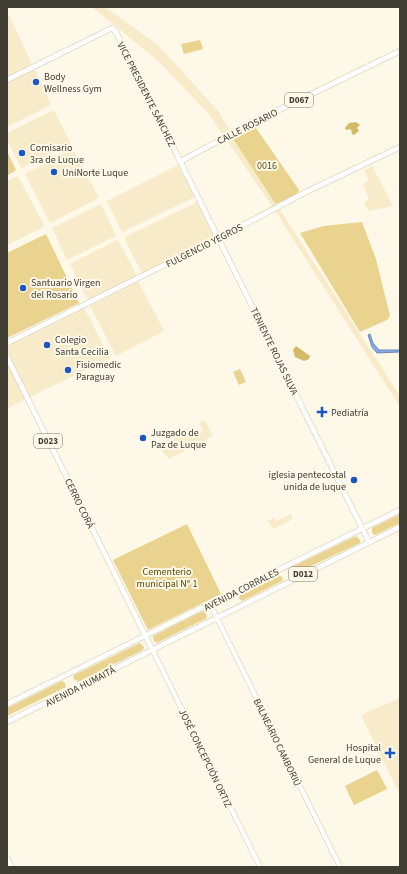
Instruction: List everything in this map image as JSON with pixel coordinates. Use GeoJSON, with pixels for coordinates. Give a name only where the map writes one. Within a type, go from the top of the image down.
{"type":"FeatureCollection","features":[{"type":"Feature","properties":{"kind":"main road","name":"VICE PRESIDENTE SÁNCHEZ"},"geometry":{"type":"LineString","coordinates":[[7,80],[112,28],[124,46],[181,161]]}},
{"type":"Feature","properties":{"kind":"main road","name":"CALLE ROSARIO"},"geometry":{"type":"LineString","coordinates":[[181,161],[256,121],[400,51]]}},
{"type":"Feature","properties":{"kind":"main road","name":"FULGENCIO YEGROS"},"geometry":{"type":"LineString","coordinates":[[7,343],[219,238],[304,192],[400,146]]}},
{"type":"Feature","properties":{"kind":"main road","name":"TENIENTE ROJAS SILVA"},"geometry":{"type":"LineString","coordinates":[[181,161],[369,542]]}},
{"type":"Feature","properties":{"kind":"main road","name":"CERRO CORÁ"},"geometry":{"type":"LineString","coordinates":[[7,357],[152,649]]}},
{"type":"Feature","properties":{"kind":"main road","name":"AVENIDA CORRALES"},"geometry":{"type":"LineString","coordinates":[[146,636],[400,510]]}},
{"type":"Feature","properties":{"kind":"main road","name":"AVENIDA CORRALES"},"geometry":{"type":"LineString","coordinates":[[152,649],[400,527]]}},
{"type":"Feature","properties":{"kind":"main road","name":"AVENIDA HUMAITÁ"},"geometry":{"type":"LineString","coordinates":[[7,704],[146,636]]}},
{"type":"Feature","properties":{"kind":"main road","name":"AVENIDA HUMAITÁ"},"geometry":{"type":"LineString","coordinates":[[7,722],[152,649]]}},
{"type":"Feature","properties":{"kind":"main road"},"geometry":{"type":"LineString","coordinates":[[7,858],[11,867]]}},
{"type":"Feature","properties":{"kind":"street","name":"BALNEARIO CAMBORIÚ"},"geometry":{"type":"LineString","coordinates":[[210,604],[340,867]]}},
{"type":"Feature","properties":{"kind":"street","name":"JOSÉ CONCEPCIÓN ORTIZ"},"geometry":{"type":"LineString","coordinates":[[152,649],[260,867]]}},
{"type":"Feature","properties":{"kind":"shaded area"},"geometry":{"type":"Polygon","coordinates":[[[92,7],[105,7],[158,45],[219,112],[232,135],[400,396],[400,407],[274,209],[208,113],[157,60],[92,7]]]}},
{"type":"Feature","properties":{"kind":"shaded area"},"geometry":{"type":"Polygon","coordinates":[[[7,11],[32,64],[7,78],[7,11]]]}},
{"type":"Feature","properties":{"kind":"shaded area"},"geometry":{"type":"Polygon","coordinates":[[[33,70],[36,71],[51,105],[7,127],[7,83],[33,70]]]}},
{"type":"Feature","properties":{"kind":"shaded area"},"geometry":{"type":"Polygon","coordinates":[[[54,110],[71,144],[21,168],[7,140],[7,133],[54,110]]]}},
{"type":"Feature","properties":{"kind":"shaded area"},"geometry":{"type":"Polygon","coordinates":[[[356,122],[360,125],[357,128],[359,131],[354,135],[352,134],[351,129],[346,130],[345,128],[349,123],[356,122]]]}},
{"type":"Feature","properties":{"kind":"shaded area"},"geometry":{"type":"Polygon","coordinates":[[[73,149],[99,198],[50,223],[25,174],[73,149]]]}},
{"type":"Feature","properties":{"kind":"shaded area"},"geometry":{"type":"Polygon","coordinates":[[[178,165],[195,197],[122,232],[107,201],[178,165]]]}},
{"type":"Feature","properties":{"kind":"shaded area"},"geometry":{"type":"Polygon","coordinates":[[[372,166],[393,206],[368,211],[364,202],[369,199],[363,184],[369,180],[364,170],[372,166]]]}},
{"type":"Feature","properties":{"kind":"shaded area"},"geometry":{"type":"Polygon","coordinates":[[[18,176],[44,225],[42,228],[7,245],[7,181],[18,176]]]}},
{"type":"Feature","properties":{"kind":"shaded area"},"geometry":{"type":"Polygon","coordinates":[[[197,202],[215,238],[142,273],[125,240],[125,237],[197,202]]]}},
{"type":"Feature","properties":{"kind":"shaded area"},"geometry":{"type":"Polygon","coordinates":[[[101,204],[116,236],[67,260],[52,228],[101,204]]]}},
{"type":"Feature","properties":{"kind":"shaded area"},"geometry":{"type":"Polygon","coordinates":[[[118,240],[136,274],[136,277],[88,300],[70,264],[118,240]]]}},
{"type":"Feature","properties":{"kind":"shaded area"},"geometry":{"type":"Polygon","coordinates":[[[138,281],[164,331],[116,356],[90,306],[138,281]]]}},
{"type":"Feature","properties":{"kind":"shaded area"},"geometry":{"type":"Polygon","coordinates":[[[84,308],[109,356],[109,359],[30,397],[7,351],[7,346],[84,308]]]}},
{"type":"Feature","properties":{"kind":"shaded area"},"geometry":{"type":"Polygon","coordinates":[[[296,346],[310,356],[309,359],[304,361],[295,357],[293,350],[296,346]]]}},
{"type":"Feature","properties":{"kind":"shaded area"},"geometry":{"type":"Polygon","coordinates":[[[7,362],[25,399],[7,409],[7,362]]]}},
{"type":"Feature","properties":{"kind":"shaded area"},"geometry":{"type":"Polygon","coordinates":[[[205,420],[213,436],[169,459],[163,452],[160,445],[188,428],[191,429],[193,436],[203,431],[199,423],[205,420]]]}},
{"type":"Feature","properties":{"kind":"shaded area"},"geometry":{"type":"Polygon","coordinates":[[[291,514],[293,519],[274,529],[267,521],[274,518],[276,521],[291,514]]]}},
{"type":"Feature","properties":{"kind":"shaded area","name":"Hospital General de Luque"},"geometry":{"type":"Polygon","coordinates":[[[400,698],[400,790],[398,791],[361,715],[400,698]]]}},
{"type":"Feature","properties":{"kind":"green space"},"geometry":{"type":"Polygon","coordinates":[[[200,40],[203,49],[184,54],[181,44],[200,40]]]}},
{"type":"Feature","properties":{"kind":"green space","name":"0016"},"geometry":{"type":"Polygon","coordinates":[[[254,125],[299,190],[298,193],[278,203],[275,203],[232,137],[254,125]]]}},
{"type":"Feature","properties":{"kind":"green space"},"geometry":{"type":"Polygon","coordinates":[[[7,151],[16,170],[7,176],[7,151]]]}},
{"type":"Feature","properties":{"kind":"green space"},"geometry":{"type":"Polygon","coordinates":[[[362,222],[376,259],[390,316],[387,320],[360,332],[300,233],[324,226],[362,222]]]}},
{"type":"Feature","properties":{"kind":"green space"},"geometry":{"type":"Polygon","coordinates":[[[46,234],[79,303],[7,338],[7,253],[46,234]]]}},
{"type":"Feature","properties":{"kind":"green space"},"geometry":{"type":"Polygon","coordinates":[[[240,369],[246,382],[239,385],[233,372],[240,369]]]}},
{"type":"Feature","properties":{"kind":"green space"},"geometry":{"type":"Polygon","coordinates":[[[400,514],[400,523],[375,535],[372,533],[372,528],[400,514]]]}},
{"type":"Feature","properties":{"kind":"green space","name":"Cementerio municipal Nº 1"},"geometry":{"type":"Polygon","coordinates":[[[187,524],[221,594],[148,630],[113,560],[187,524]]]}},
{"type":"Feature","properties":{"kind":"green space"},"geometry":{"type":"Polygon","coordinates":[[[356,536],[360,540],[360,543],[296,573],[292,570],[292,567],[356,536]]]}},
{"type":"Feature","properties":{"kind":"green space"},"geometry":{"type":"Polygon","coordinates":[[[278,574],[283,578],[282,581],[242,601],[239,598],[238,594],[278,574]]]}},
{"type":"Feature","properties":{"kind":"green space"},"geometry":{"type":"Polygon","coordinates":[[[203,611],[206,613],[207,618],[157,643],[154,641],[153,636],[203,611]]]}},
{"type":"Feature","properties":{"kind":"green space"},"geometry":{"type":"Polygon","coordinates":[[[140,643],[144,647],[143,650],[78,682],[73,678],[74,675],[140,643]]]}},
{"type":"Feature","properties":{"kind":"green space"},"geometry":{"type":"Polygon","coordinates":[[[62,681],[65,683],[66,687],[7,716],[7,708],[62,681]]]}},
{"type":"Feature","properties":{"kind":"green space"},"geometry":{"type":"Polygon","coordinates":[[[377,770],[387,789],[354,805],[345,786],[377,770]]]}},
{"type":"Feature","properties":{"kind":"water"},"geometry":{"type":"Polygon","coordinates":[[[370,334],[373,343],[379,350],[400,350],[400,352],[377,353],[372,347],[368,335],[370,334]]]}},
{"type":"Feature","properties":{"kind":"place","name":"Body Wellness Gym"},"geometry":{"type":"Point","coordinates":[36,82]}},
{"type":"Feature","properties":{"kind":"place","name":"Comisario 3ra de Luque"},"geometry":{"type":"Point","coordinates":[22,153]}},
{"type":"Feature","properties":{"kind":"place","name":"UniNorte Luque"},"geometry":{"type":"Point","coordinates":[54,172]}},
{"type":"Feature","properties":{"kind":"place","name":"Santuario Virgen del Rosario"},"geometry":{"type":"Point","coordinates":[23,288]}},
{"type":"Feature","properties":{"kind":"place","name":"Colegio Santa Cecilia"},"geometry":{"type":"Point","coordinates":[47,345]}},
{"type":"Feature","properties":{"kind":"place","name":"Fisiomedic Paraguay"},"geometry":{"type":"Point","coordinates":[68,370]}},
{"type":"Feature","properties":{"kind":"place","name":"Pediatría"},"geometry":{"type":"Point","coordinates":[322,412]}},
{"type":"Feature","properties":{"kind":"place","name":"Juzgado de Paz de Luque"},"geometry":{"type":"Point","coordinates":[143,438]}},
{"type":"Feature","properties":{"kind":"place","name":"iglesia pentecostal unida de luque"},"geometry":{"type":"Point","coordinates":[354,480]}},
{"type":"Feature","properties":{"kind":"place","name":"Hospital General de Luque"},"geometry":{"type":"Point","coordinates":[390,753]}}]}
